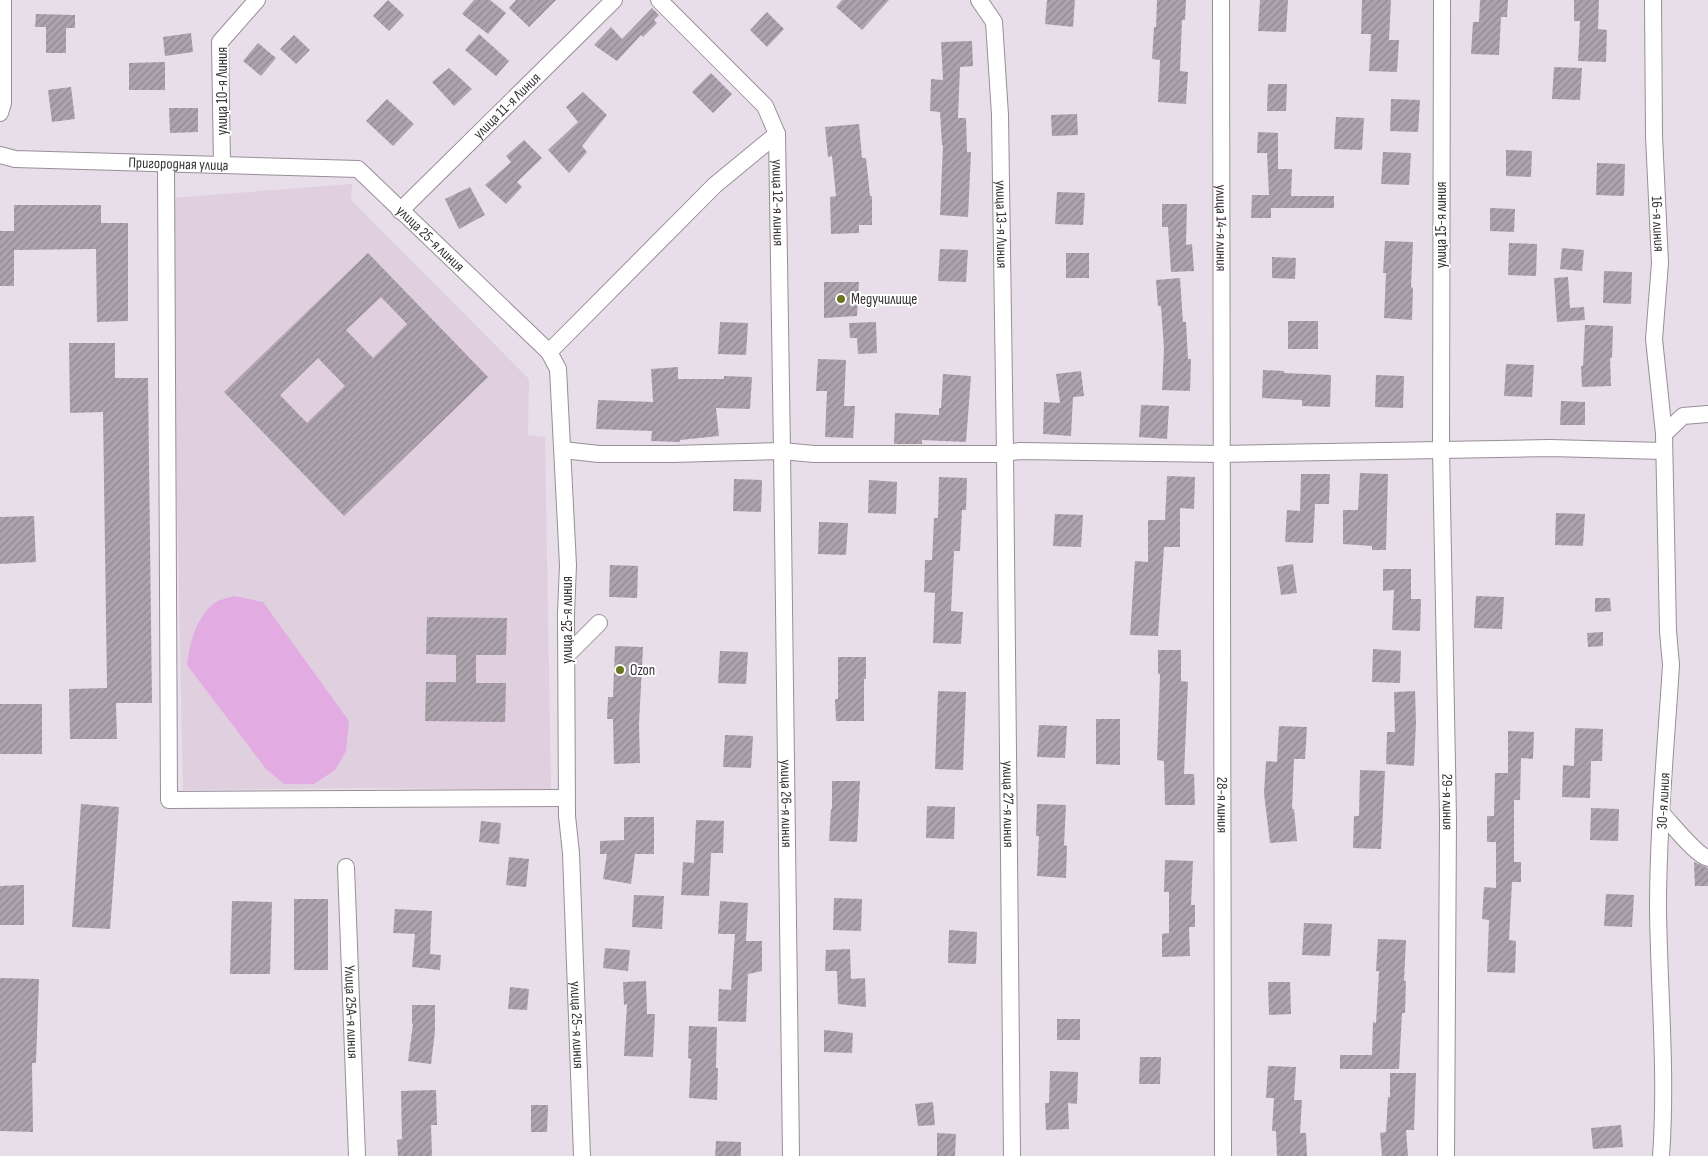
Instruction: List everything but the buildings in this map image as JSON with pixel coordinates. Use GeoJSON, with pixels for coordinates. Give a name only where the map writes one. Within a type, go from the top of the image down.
{"type":"FeatureCollection","features":[{"type":"Feature","properties":{"kind":"street"},"geometry":{"type":"LineString","coordinates":[[0,113],[3,103],[3,0]]}},
{"type":"Feature","properties":{"kind":"street","name":"улица 10-я Линия"},"geometry":{"type":"LineString","coordinates":[[222,165],[220,42],[257,0]]}},
{"type":"Feature","properties":{"kind":"street","name":"улица 11-я Линия"},"geometry":{"type":"LineString","coordinates":[[400,210],[614,0]]}},
{"type":"Feature","properties":{"kind":"street","name":"улица 12-я линия"},"geometry":{"type":"LineString","coordinates":[[659,0],[766,106],[777,134],[782,451]]}},
{"type":"Feature","properties":{"kind":"street","name":"улица 13-я Линия"},"geometry":{"type":"LineString","coordinates":[[979,0],[994,22],[998,73],[1005,453]]}},
{"type":"Feature","properties":{"kind":"street","name":"улица 14-я линия"},"geometry":{"type":"LineString","coordinates":[[1220,0],[1222,454]]}},
{"type":"Feature","properties":{"kind":"street","name":"улица 15-я линия"},"geometry":{"type":"LineString","coordinates":[[1441,449],[1442,0]]}},
{"type":"Feature","properties":{"kind":"street","name":"16-я линия"},"geometry":{"type":"LineString","coordinates":[[1653,0],[1654,136],[1660,263],[1654,339],[1663,444]]}},
{"type":"Feature","properties":{"kind":"street"},"geometry":{"type":"LineString","coordinates":[[549,352],[715,185],[777,134]]}},
{"type":"Feature","properties":{"kind":"street","name":"Пригородная улица"},"geometry":{"type":"LineString","coordinates":[[0,154],[15,159],[358,169]]}},
{"type":"Feature","properties":{"kind":"street"},"geometry":{"type":"LineString","coordinates":[[166,164],[169,800],[567,798]]}},
{"type":"Feature","properties":{"kind":"street","name":"улица 25-я линия"},"geometry":{"type":"LineString","coordinates":[[358,169],[549,352],[558,368],[568,564],[566,614],[567,798],[582,1156]]}},
{"type":"Feature","properties":{"kind":"street"},"geometry":{"type":"LineString","coordinates":[[563,450],[599,454],[782,451],[814,454],[1005,453],[1020,451],[1222,454],[1550,448],[1663,444],[1683,416],[1708,414]]}},
{"type":"Feature","properties":{"kind":"street","name":"30-я линия"},"geometry":{"type":"LineString","coordinates":[[1661,1156],[1663,1056],[1658,907],[1671,665],[1668,631],[1663,444]]}},
{"type":"Feature","properties":{"kind":"street","name":"29-я линия"},"geometry":{"type":"LineString","coordinates":[[1441,449],[1448,818],[1446,1156]]}},
{"type":"Feature","properties":{"kind":"street","name":"улица 26-я линия"},"geometry":{"type":"LineString","coordinates":[[782,451],[791,1156]]}},
{"type":"Feature","properties":{"kind":"street","name":"улица 27-я линия"},"geometry":{"type":"LineString","coordinates":[[1005,453],[1012,1156]]}},
{"type":"Feature","properties":{"kind":"street","name":"28-я линия"},"geometry":{"type":"LineString","coordinates":[[1222,454],[1223,1156]]}},
{"type":"Feature","properties":{"kind":"street"},"geometry":{"type":"LineString","coordinates":[[567,655],[599,623]]}},
{"type":"Feature","properties":{"kind":"street"},"geometry":{"type":"LineString","coordinates":[[1662,814],[1694,848],[1704,857],[1708,858]]}},
{"type":"Feature","properties":{"kind":"street","name":"Улица 25А-я линия"},"geometry":{"type":"LineString","coordinates":[[346,868],[357,1156]]}},
{"type":"Feature","properties":{"kind":"shaded area"},"geometry":{"type":"Polygon","coordinates":[[[352,184],[351,200],[529,379],[528,435],[545,437],[551,790],[367,788],[183,790],[171,198],[352,184]]]}},
{"type":"Feature","properties":{"kind":"shaded area"},"geometry":{"type":"Polygon","coordinates":[[[234,596],[263,602],[349,721],[346,751],[335,770],[314,784],[284,784],[266,769],[187,665],[192,641],[201,618],[214,603],[234,596]]]}},
{"type":"Feature","properties":{"kind":"place","name":"Медучилище"},"geometry":{"type":"Point","coordinates":[841,299]}},
{"type":"Feature","properties":{"kind":"place","name":"Ozon"},"geometry":{"type":"Point","coordinates":[620,670]}}]}
